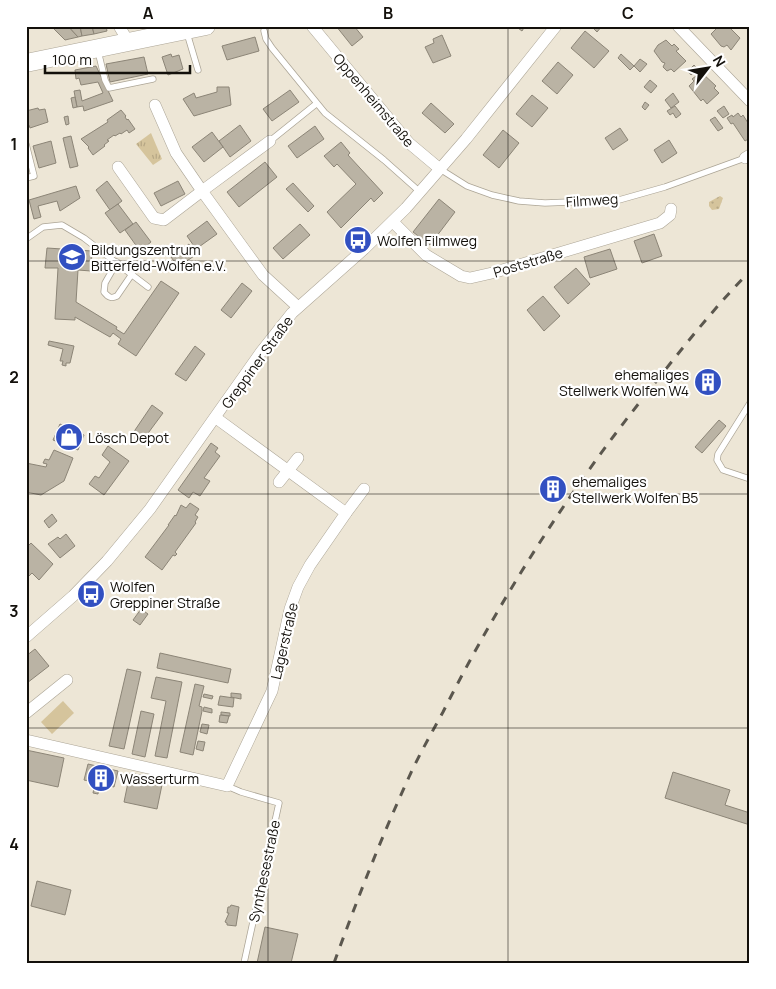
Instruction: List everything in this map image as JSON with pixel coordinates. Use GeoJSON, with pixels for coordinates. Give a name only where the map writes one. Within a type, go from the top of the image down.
{"type":"FeatureCollection","features":[{"type":"Feature","properties":{"kind":"main road"},"geometry":{"type":"LineString","coordinates":[[26,63],[206,26]]}},
{"type":"Feature","properties":{"kind":"street"},"geometry":{"type":"LineString","coordinates":[[118,26],[125,36],[126,43]]}},
{"type":"Feature","properties":{"kind":"street","name":"Oppenheimstraße"},"geometry":{"type":"LineString","coordinates":[[312,26],[410,143],[440,169]]}},
{"type":"Feature","properties":{"kind":"street","name":"Greppiner Straße"},"geometry":{"type":"LineString","coordinates":[[26,637],[74,596],[120,547],[216,418],[261,352],[298,307],[364,250],[393,222],[466,139],[556,26]]}},
{"type":"Feature","properties":{"kind":"street"},"geometry":{"type":"LineString","coordinates":[[678,26],[750,101]]}},
{"type":"Feature","properties":{"kind":"street"},"geometry":{"type":"LineString","coordinates":[[155,105],[176,153],[202,191],[264,275],[298,307]]}},
{"type":"Feature","properties":{"kind":"street"},"geometry":{"type":"LineString","coordinates":[[118,167],[154,218],[164,220],[270,141]]}},
{"type":"Feature","properties":{"kind":"street","name":"Poststraße"},"geometry":{"type":"LineString","coordinates":[[393,222],[426,255],[462,276],[470,278],[660,222],[667,219],[671,209]]}},
{"type":"Feature","properties":{"kind":"street"},"geometry":{"type":"LineString","coordinates":[[216,418],[346,513]]}},
{"type":"Feature","properties":{"kind":"street"},"geometry":{"type":"LineString","coordinates":[[279,482],[298,458]]}},
{"type":"Feature","properties":{"kind":"street","name":"Lagerstraße"},"geometry":{"type":"LineString","coordinates":[[227,786],[272,691],[290,609],[298,587],[310,565],[364,489]]}},
{"type":"Feature","properties":{"kind":"street"},"geometry":{"type":"LineString","coordinates":[[26,713],[67,680]]}},
{"type":"Feature","properties":{"kind":"street"},"geometry":{"type":"LineString","coordinates":[[26,740],[227,786]]}},
{"type":"Feature","properties":{"kind":"lane"},"geometry":{"type":"LineString","coordinates":[[186,31],[198,70]]}},
{"type":"Feature","properties":{"kind":"lane"},"geometry":{"type":"LineString","coordinates":[[264,31],[268,43],[316,104],[420,192]]}},
{"type":"Feature","properties":{"kind":"lane"},"geometry":{"type":"LineString","coordinates":[[98,49],[105,80],[109,88],[154,79]]}},
{"type":"Feature","properties":{"kind":"lane"},"geometry":{"type":"LineString","coordinates":[[270,141],[316,104]]}},
{"type":"Feature","properties":{"kind":"lane"},"geometry":{"type":"LineString","coordinates":[[26,144],[34,176],[26,178]]}},
{"type":"Feature","properties":{"kind":"lane","name":"Filmweg"},"geometry":{"type":"LineString","coordinates":[[440,169],[467,186],[492,195],[519,201],[546,203],[619,200],[665,187],[747,157]]}},
{"type":"Feature","properties":{"kind":"lane"},"geometry":{"type":"LineString","coordinates":[[26,239],[43,227],[62,225],[84,238],[148,287]]}},
{"type":"Feature","properties":{"kind":"lane"},"geometry":{"type":"LineString","coordinates":[[117,262],[105,284],[104,292],[108,297],[113,298],[117,296],[132,274]]}},
{"type":"Feature","properties":{"kind":"lane"},"geometry":{"type":"LineString","coordinates":[[750,403],[718,454],[717,460],[724,470],[750,479]]}},
{"type":"Feature","properties":{"kind":"lane","name":"Synthesestraße"},"geometry":{"type":"LineString","coordinates":[[227,786],[240,792],[279,803],[244,963]]}},
{"type":"Feature","properties":{"kind":"green space"},"geometry":{"type":"Polygon","coordinates":[[[151,133],[162,159],[153,165],[136,144],[151,133]]]}},
{"type":"Feature","properties":{"kind":"green space"},"geometry":{"type":"Polygon","coordinates":[[[720,196],[723,198],[719,209],[712,210],[709,202],[720,196]]]}},
{"type":"Feature","properties":{"kind":"green space"},"geometry":{"type":"Polygon","coordinates":[[[63,701],[74,713],[52,734],[41,722],[63,701]]]}},
{"type":"Feature","properties":{"kind":"building"},"geometry":{"type":"Polygon","coordinates":[[[51,26],[68,26],[78,37],[65,40],[51,26]]]}},
{"type":"Feature","properties":{"kind":"building"},"geometry":{"type":"Polygon","coordinates":[[[68,26],[80,26],[82,36],[78,37],[68,26]]]}},
{"type":"Feature","properties":{"kind":"building"},"geometry":{"type":"Polygon","coordinates":[[[80,26],[92,26],[94,34],[82,36],[80,26]]]}},
{"type":"Feature","properties":{"kind":"building"},"geometry":{"type":"Polygon","coordinates":[[[92,26],[106,26],[107,31],[94,34],[92,26]]]}},
{"type":"Feature","properties":{"kind":"building"},"geometry":{"type":"Polygon","coordinates":[[[336,26],[354,26],[363,37],[352,46],[336,26]]]}},
{"type":"Feature","properties":{"kind":"building"},"geometry":{"type":"Polygon","coordinates":[[[515,26],[525,26],[522,31],[515,26]]]}},
{"type":"Feature","properties":{"kind":"building"},"geometry":{"type":"Polygon","coordinates":[[[591,26],[602,26],[597,32],[591,26]]]}},
{"type":"Feature","properties":{"kind":"building"},"geometry":{"type":"Polygon","coordinates":[[[719,26],[728,26],[740,38],[731,50],[727,45],[721,46],[711,34],[719,26]]]}},
{"type":"Feature","properties":{"kind":"building"},"geometry":{"type":"Polygon","coordinates":[[[585,31],[609,51],[594,68],[571,48],[585,31]]]}},
{"type":"Feature","properties":{"kind":"building"},"geometry":{"type":"Polygon","coordinates":[[[442,35],[451,56],[433,63],[425,47],[434,43],[433,39],[442,35]]]}},
{"type":"Feature","properties":{"kind":"building"},"geometry":{"type":"Polygon","coordinates":[[[255,37],[259,51],[227,60],[222,46],[255,37]]]}},
{"type":"Feature","properties":{"kind":"building"},"geometry":{"type":"Polygon","coordinates":[[[666,40],[672,46],[674,44],[679,49],[676,51],[686,61],[674,72],[671,69],[667,71],[663,67],[665,63],[662,62],[654,51],[658,45],[666,40]]]}},
{"type":"Feature","properties":{"kind":"building"},"geometry":{"type":"Polygon","coordinates":[[[171,54],[172,57],[179,55],[183,69],[168,75],[162,57],[171,54]]]}},
{"type":"Feature","properties":{"kind":"building"},"geometry":{"type":"Polygon","coordinates":[[[621,54],[634,66],[630,70],[618,58],[621,54]]]}},
{"type":"Feature","properties":{"kind":"building"},"geometry":{"type":"Polygon","coordinates":[[[144,57],[148,74],[110,82],[106,64],[144,57]]]}},
{"type":"Feature","properties":{"kind":"building"},"geometry":{"type":"Polygon","coordinates":[[[640,59],[647,64],[640,72],[634,66],[640,59]]]}},
{"type":"Feature","properties":{"kind":"building"},"geometry":{"type":"Polygon","coordinates":[[[558,62],[573,75],[557,94],[542,81],[558,62]]]}},
{"type":"Feature","properties":{"kind":"building"},"geometry":{"type":"Polygon","coordinates":[[[694,65],[698,69],[691,75],[688,71],[694,65]]]}},
{"type":"Feature","properties":{"kind":"building"},"geometry":{"type":"Polygon","coordinates":[[[96,66],[113,101],[84,111],[83,106],[77,107],[74,91],[80,90],[82,101],[103,93],[98,82],[81,85],[79,78],[76,79],[75,70],[96,66]]]}},
{"type":"Feature","properties":{"kind":"building"},"geometry":{"type":"Polygon","coordinates":[[[702,73],[716,86],[714,88],[719,93],[707,104],[703,99],[701,101],[689,86],[694,81],[692,79],[696,76],[698,78],[702,73]]]}},
{"type":"Feature","properties":{"kind":"building"},"geometry":{"type":"Polygon","coordinates":[[[650,80],[657,86],[651,93],[644,87],[650,80]]]}},
{"type":"Feature","properties":{"kind":"building"},"geometry":{"type":"Polygon","coordinates":[[[217,87],[229,87],[231,105],[194,116],[183,99],[194,93],[196,98],[217,92],[217,87]]]}},
{"type":"Feature","properties":{"kind":"building"},"geometry":{"type":"Polygon","coordinates":[[[290,90],[299,102],[272,121],[263,109],[290,90]]]}},
{"type":"Feature","properties":{"kind":"building"},"geometry":{"type":"Polygon","coordinates":[[[673,93],[679,102],[671,108],[665,100],[673,93]]]}},
{"type":"Feature","properties":{"kind":"building"},"geometry":{"type":"Polygon","coordinates":[[[532,95],[548,108],[532,127],[516,114],[532,95]]]}},
{"type":"Feature","properties":{"kind":"building"},"geometry":{"type":"Polygon","coordinates":[[[75,97],[77,107],[73,108],[71,98],[75,97]]]}},
{"type":"Feature","properties":{"kind":"building"},"geometry":{"type":"Polygon","coordinates":[[[645,102],[649,105],[645,110],[642,107],[645,102]]]}},
{"type":"Feature","properties":{"kind":"building"},"geometry":{"type":"Polygon","coordinates":[[[431,103],[454,124],[445,133],[422,113],[431,103]]]}},
{"type":"Feature","properties":{"kind":"building"},"geometry":{"type":"Polygon","coordinates":[[[675,106],[681,114],[676,118],[673,113],[670,115],[667,111],[675,106]]]}},
{"type":"Feature","properties":{"kind":"building"},"geometry":{"type":"Polygon","coordinates":[[[724,106],[729,114],[723,118],[717,111],[724,106]]]}},
{"type":"Feature","properties":{"kind":"building"},"geometry":{"type":"Polygon","coordinates":[[[38,108],[39,110],[45,109],[48,122],[30,128],[29,125],[26,126],[26,111],[38,108]]]}},
{"type":"Feature","properties":{"kind":"building"},"geometry":{"type":"Polygon","coordinates":[[[121,110],[135,129],[129,133],[127,130],[121,134],[114,135],[107,140],[109,141],[105,146],[93,155],[89,147],[81,139],[108,122],[107,120],[121,110]]]}},
{"type":"Feature","properties":{"kind":"building"},"geometry":{"type":"Polygon","coordinates":[[[738,113],[741,117],[743,115],[748,123],[750,122],[750,138],[745,141],[733,123],[731,124],[727,118],[732,115],[733,117],[738,113]]]}},
{"type":"Feature","properties":{"kind":"building"},"geometry":{"type":"Polygon","coordinates":[[[68,116],[69,124],[66,125],[64,117],[68,116]]]}},
{"type":"Feature","properties":{"kind":"building"},"geometry":{"type":"Polygon","coordinates":[[[715,117],[723,128],[718,131],[710,120],[715,117]]]}},
{"type":"Feature","properties":{"kind":"building"},"geometry":{"type":"Polygon","coordinates":[[[240,125],[251,141],[230,157],[219,141],[240,125]]]}},
{"type":"Feature","properties":{"kind":"building"},"geometry":{"type":"Polygon","coordinates":[[[315,126],[324,139],[297,158],[288,146],[315,126]]]}},
{"type":"Feature","properties":{"kind":"building"},"geometry":{"type":"Polygon","coordinates":[[[620,128],[628,140],[613,150],[605,138],[620,128]]]}},
{"type":"Feature","properties":{"kind":"building"},"geometry":{"type":"Polygon","coordinates":[[[503,130],[519,143],[499,168],[483,155],[503,130]]]}},
{"type":"Feature","properties":{"kind":"building"},"geometry":{"type":"Polygon","coordinates":[[[212,132],[223,147],[204,162],[192,147],[212,132]]]}},
{"type":"Feature","properties":{"kind":"building"},"geometry":{"type":"Polygon","coordinates":[[[71,136],[78,166],[70,168],[63,138],[71,136]]]}},
{"type":"Feature","properties":{"kind":"building"},"geometry":{"type":"Polygon","coordinates":[[[669,140],[677,153],[662,163],[654,150],[669,140]]]}},
{"type":"Feature","properties":{"kind":"building"},"geometry":{"type":"Polygon","coordinates":[[[51,141],[56,163],[39,168],[33,146],[51,141]]]}},
{"type":"Feature","properties":{"kind":"building"},"geometry":{"type":"Polygon","coordinates":[[[341,142],[350,153],[348,155],[383,193],[374,202],[371,198],[341,228],[327,212],[356,184],[337,164],[334,167],[324,156],[341,142]]]}},
{"type":"Feature","properties":{"kind":"building"},"geometry":{"type":"Polygon","coordinates":[[[265,162],[277,177],[239,207],[227,192],[265,162]]]}},
{"type":"Feature","properties":{"kind":"building"},"geometry":{"type":"Polygon","coordinates":[[[107,181],[122,201],[110,210],[96,190],[107,181]]]}},
{"type":"Feature","properties":{"kind":"building"},"geometry":{"type":"Polygon","coordinates":[[[178,181],[185,194],[161,206],[154,193],[178,181]]]}},
{"type":"Feature","properties":{"kind":"building"},"geometry":{"type":"Polygon","coordinates":[[[293,183],[314,206],[308,212],[286,189],[293,183]]]}},
{"type":"Feature","properties":{"kind":"building"},"geometry":{"type":"Polygon","coordinates":[[[76,186],[80,198],[60,211],[57,201],[38,206],[41,217],[34,219],[29,200],[76,186]]]}},
{"type":"Feature","properties":{"kind":"building"},"geometry":{"type":"Polygon","coordinates":[[[439,199],[455,212],[430,245],[413,232],[439,199]]]}},
{"type":"Feature","properties":{"kind":"building"},"geometry":{"type":"Polygon","coordinates":[[[118,204],[133,224],[120,233],[105,213],[118,204]]]}},
{"type":"Feature","properties":{"kind":"building"},"geometry":{"type":"Polygon","coordinates":[[[207,221],[217,234],[196,249],[187,236],[207,221]]]}},
{"type":"Feature","properties":{"kind":"building"},"geometry":{"type":"Polygon","coordinates":[[[136,222],[151,242],[140,251],[125,230],[136,222]]]}},
{"type":"Feature","properties":{"kind":"building"},"geometry":{"type":"Polygon","coordinates":[[[300,224],[310,235],[283,259],[273,248],[300,224]]]}},
{"type":"Feature","properties":{"kind":"building"},"geometry":{"type":"Polygon","coordinates":[[[654,234],[662,256],[642,263],[634,241],[654,234]]]}},
{"type":"Feature","properties":{"kind":"building"},"geometry":{"type":"Polygon","coordinates":[[[189,244],[197,254],[178,267],[171,257],[189,244]]]}},
{"type":"Feature","properties":{"kind":"building"},"geometry":{"type":"Polygon","coordinates":[[[47,248],[92,251],[91,271],[78,270],[76,302],[117,327],[116,329],[124,334],[161,281],[179,293],[136,356],[118,344],[121,339],[113,333],[110,337],[75,317],[75,320],[55,319],[58,268],[45,268],[47,248]]]}},
{"type":"Feature","properties":{"kind":"building"},"geometry":{"type":"Polygon","coordinates":[[[610,249],[617,269],[590,278],[584,257],[610,249]]]}},
{"type":"Feature","properties":{"kind":"building"},"geometry":{"type":"Polygon","coordinates":[[[576,268],[590,284],[568,304],[554,287],[576,268]]]}},
{"type":"Feature","properties":{"kind":"building"},"geometry":{"type":"Polygon","coordinates":[[[242,283],[252,291],[231,318],[221,310],[242,283]]]}},
{"type":"Feature","properties":{"kind":"building"},"geometry":{"type":"Polygon","coordinates":[[[543,296],[560,316],[544,331],[527,310],[543,296]]]}},
{"type":"Feature","properties":{"kind":"building"},"geometry":{"type":"Polygon","coordinates":[[[49,341],[74,346],[70,363],[66,363],[66,366],[62,365],[63,361],[60,361],[63,349],[48,345],[49,341]]]}},
{"type":"Feature","properties":{"kind":"building"},"geometry":{"type":"Polygon","coordinates":[[[195,346],[205,354],[186,381],[175,374],[195,346]]]}},
{"type":"Feature","properties":{"kind":"building","name":"ehemaliges Stellwerk Wolfen W4"},"geometry":{"type":"Polygon","coordinates":[[[708,374],[714,379],[715,383],[707,391],[699,384],[708,374]]]}},
{"type":"Feature","properties":{"kind":"building"},"geometry":{"type":"Polygon","coordinates":[[[152,405],[163,413],[143,440],[133,433],[152,405]]]}},
{"type":"Feature","properties":{"kind":"building"},"geometry":{"type":"Polygon","coordinates":[[[719,420],[726,426],[702,453],[695,447],[719,420]]]}},
{"type":"Feature","properties":{"kind":"building","name":"Lösch Depot"},"geometry":{"type":"Polygon","coordinates":[[[60,424],[84,435],[78,450],[53,440],[60,424]]]}},
{"type":"Feature","properties":{"kind":"building"},"geometry":{"type":"Polygon","coordinates":[[[211,443],[218,448],[215,452],[220,456],[204,478],[210,481],[200,496],[193,492],[189,498],[178,490],[211,443]]]}},
{"type":"Feature","properties":{"kind":"building"},"geometry":{"type":"Polygon","coordinates":[[[108,446],[129,461],[104,495],[89,484],[95,476],[99,478],[110,462],[102,455],[108,446]]]}},
{"type":"Feature","properties":{"kind":"building"},"geometry":{"type":"Polygon","coordinates":[[[54,450],[73,458],[64,481],[41,495],[26,492],[26,463],[46,467],[47,464],[43,463],[45,459],[49,460],[54,450]]]}},
{"type":"Feature","properties":{"kind":"building","name":"ehemaliges Stellwerk Wolfen B5"},"geometry":{"type":"Polygon","coordinates":[[[553,478],[563,485],[554,500],[543,493],[553,478]]]}},
{"type":"Feature","properties":{"kind":"building"},"geometry":{"type":"Polygon","coordinates":[[[190,503],[199,509],[195,515],[198,517],[196,523],[175,552],[177,554],[173,555],[162,570],[145,557],[176,516],[181,505],[186,508],[190,503]]]}},
{"type":"Feature","properties":{"kind":"building"},"geometry":{"type":"Polygon","coordinates":[[[52,514],[57,521],[49,528],[44,521],[52,514]]]}},
{"type":"Feature","properties":{"kind":"building"},"geometry":{"type":"Polygon","coordinates":[[[66,534],[75,546],[60,558],[48,544],[66,534]]]}},
{"type":"Feature","properties":{"kind":"building"},"geometry":{"type":"Polygon","coordinates":[[[31,543],[53,564],[39,580],[32,573],[26,579],[26,548],[31,543]]]}},
{"type":"Feature","properties":{"kind":"building"},"geometry":{"type":"Polygon","coordinates":[[[141,609],[148,614],[140,625],[133,620],[141,609]]]}},
{"type":"Feature","properties":{"kind":"building"},"geometry":{"type":"Polygon","coordinates":[[[35,649],[49,666],[27,683],[26,687],[26,656],[35,649]]]}},
{"type":"Feature","properties":{"kind":"building"},"geometry":{"type":"Polygon","coordinates":[[[160,653],[231,669],[228,683],[157,668],[160,653]]]}},
{"type":"Feature","properties":{"kind":"building"},"geometry":{"type":"Polygon","coordinates":[[[127,669],[141,672],[124,749],[109,746],[127,669]]]}},
{"type":"Feature","properties":{"kind":"building"},"geometry":{"type":"Polygon","coordinates":[[[156,677],[182,682],[167,758],[155,756],[166,701],[151,698],[156,677]]]}},
{"type":"Feature","properties":{"kind":"building"},"geometry":{"type":"Polygon","coordinates":[[[195,684],[204,686],[199,706],[202,707],[202,711],[193,755],[180,752],[195,684]]]}},
{"type":"Feature","properties":{"kind":"building"},"geometry":{"type":"Polygon","coordinates":[[[231,693],[241,694],[241,699],[231,697],[231,693]]]}},
{"type":"Feature","properties":{"kind":"building"},"geometry":{"type":"Polygon","coordinates":[[[204,694],[213,696],[212,699],[203,697],[204,694]]]}},
{"type":"Feature","properties":{"kind":"building"},"geometry":{"type":"Polygon","coordinates":[[[220,696],[234,698],[233,707],[218,705],[220,696]]]}},
{"type":"Feature","properties":{"kind":"building"},"geometry":{"type":"Polygon","coordinates":[[[204,707],[212,709],[212,713],[203,711],[204,707]]]}},
{"type":"Feature","properties":{"kind":"building"},"geometry":{"type":"Polygon","coordinates":[[[141,711],[154,714],[145,757],[132,754],[141,711]]]}},
{"type":"Feature","properties":{"kind":"building"},"geometry":{"type":"Polygon","coordinates":[[[221,712],[230,713],[230,716],[221,715],[221,712]]]}},
{"type":"Feature","properties":{"kind":"building"},"geometry":{"type":"Polygon","coordinates":[[[220,715],[229,716],[227,723],[219,722],[220,715]]]}},
{"type":"Feature","properties":{"kind":"building"},"geometry":{"type":"Polygon","coordinates":[[[202,724],[209,725],[207,734],[200,732],[202,724]]]}},
{"type":"Feature","properties":{"kind":"building"},"geometry":{"type":"Polygon","coordinates":[[[198,741],[205,742],[203,751],[196,749],[198,741]]]}},
{"type":"Feature","properties":{"kind":"building"},"geometry":{"type":"Polygon","coordinates":[[[26,750],[64,758],[58,787],[26,780],[26,750]]]}},
{"type":"Feature","properties":{"kind":"building"},"geometry":{"type":"Polygon","coordinates":[[[88,764],[118,771],[114,787],[106,785],[109,774],[95,771],[93,782],[84,780],[88,764]]]}},
{"type":"Feature","properties":{"kind":"building","name":"Wasserturm"},"geometry":{"type":"Polygon","coordinates":[[[95,771],[109,774],[106,785],[93,782],[95,771]]]}},
{"type":"Feature","properties":{"kind":"building"},"geometry":{"type":"Polygon","coordinates":[[[673,772],[730,790],[725,805],[750,813],[750,825],[665,798],[673,772]]]}},
{"type":"Feature","properties":{"kind":"building"},"geometry":{"type":"Polygon","coordinates":[[[130,773],[163,780],[157,809],[124,802],[130,773]]]}},
{"type":"Feature","properties":{"kind":"building"},"geometry":{"type":"Polygon","coordinates":[[[95,783],[104,785],[103,788],[99,787],[98,794],[93,793],[95,783]]]}},
{"type":"Feature","properties":{"kind":"building"},"geometry":{"type":"Polygon","coordinates":[[[37,881],[71,890],[65,915],[31,906],[37,881]]]}},
{"type":"Feature","properties":{"kind":"building"},"geometry":{"type":"Polygon","coordinates":[[[231,905],[239,907],[236,926],[227,925],[225,922],[229,913],[227,913],[228,907],[231,905]]]}},
{"type":"Feature","properties":{"kind":"building"},"geometry":{"type":"Polygon","coordinates":[[[265,927],[298,934],[291,963],[257,963],[265,927]]]}},
{"type":"Feature","properties":{"kind":"railway"},"geometry":{"type":"LineString","coordinates":[[334,963],[379,846],[413,769],[465,670],[512,588],[563,508],[618,430],[697,331],[750,271]]}},
{"type":"Feature","properties":{"kind":"place","name":"Wolfen Filmweg"},"geometry":{"type":"Point","coordinates":[358,240]}},
{"type":"Feature","properties":{"kind":"place","name":"Bildungszentrum Bitterfeld-Wolfen e.V."},"geometry":{"type":"Point","coordinates":[72,257]}},
{"type":"Feature","properties":{"kind":"place","name":"ehemaliges Stellwerk Wolfen W4"},"geometry":{"type":"Point","coordinates":[708,382]}},
{"type":"Feature","properties":{"kind":"place","name":"Lösch Depot"},"geometry":{"type":"Point","coordinates":[69,437]}},
{"type":"Feature","properties":{"kind":"place","name":"ehemaliges Stellwerk Wolfen B5"},"geometry":{"type":"Point","coordinates":[553,489]}},
{"type":"Feature","properties":{"kind":"place","name":"Wolfen Greppiner Straße"},"geometry":{"type":"Point","coordinates":[91,594]}},
{"type":"Feature","properties":{"kind":"place","name":"Wasserturm"},"geometry":{"type":"Point","coordinates":[101,778]}}]}
